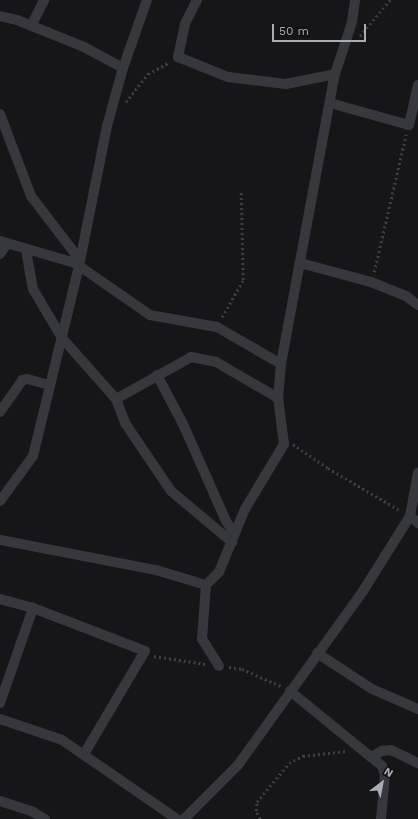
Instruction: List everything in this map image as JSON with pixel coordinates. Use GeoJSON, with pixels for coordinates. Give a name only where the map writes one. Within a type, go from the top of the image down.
{"type":"FeatureCollection","features":[{"type":"Feature","properties":{"kind":"street"},"geometry":{"type":"LineString","coordinates":[[31,26],[44,0]]}},
{"type":"Feature","properties":{"kind":"street"},"geometry":{"type":"LineString","coordinates":[[1,495],[33,456],[79,263],[107,126],[123,68],[147,0]]}},
{"type":"Feature","properties":{"kind":"street"},"geometry":{"type":"LineString","coordinates":[[197,0],[185,24],[178,58],[228,77],[286,84],[335,74]]}},
{"type":"Feature","properties":{"kind":"street"},"geometry":{"type":"LineString","coordinates":[[218,666],[202,639],[206,585],[219,572],[245,509],[282,449],[285,438],[278,398],[281,364],[335,74],[344,48],[355,0]]}},
{"type":"Feature","properties":{"kind":"street"},"geometry":{"type":"LineString","coordinates":[[0,16],[31,26],[84,47],[123,68]]}},
{"type":"Feature","properties":{"kind":"street"},"geometry":{"type":"LineString","coordinates":[[330,103],[409,125],[418,85]]}},
{"type":"Feature","properties":{"kind":"street"},"geometry":{"type":"LineString","coordinates":[[0,114],[31,196],[79,263],[150,315],[217,327],[281,364]]}},
{"type":"Feature","properties":{"kind":"street"},"geometry":{"type":"LineString","coordinates":[[0,254],[3,243],[79,263]]}},
{"type":"Feature","properties":{"kind":"street"},"geometry":{"type":"LineString","coordinates":[[26,250],[33,289],[62,338],[116,399],[125,423],[171,491],[233,537]]}},
{"type":"Feature","properties":{"kind":"street"},"geometry":{"type":"LineString","coordinates":[[300,263],[371,282],[406,296],[418,305]]}},
{"type":"Feature","properties":{"kind":"street"},"geometry":{"type":"LineString","coordinates":[[116,399],[183,359],[191,357],[210,360],[278,398]]}},
{"type":"Feature","properties":{"kind":"street"},"geometry":{"type":"LineString","coordinates":[[157,375],[183,424],[233,537]]}},
{"type":"Feature","properties":{"kind":"street"},"geometry":{"type":"LineString","coordinates":[[0,415],[22,380],[27,379],[50,385]]}},
{"type":"Feature","properties":{"kind":"street"},"geometry":{"type":"LineString","coordinates":[[184,819],[238,765],[363,591],[410,516],[418,473]]}},
{"type":"Feature","properties":{"kind":"street"},"geometry":{"type":"LineString","coordinates":[[410,516],[418,523]]}},
{"type":"Feature","properties":{"kind":"street"},"geometry":{"type":"LineString","coordinates":[[0,540],[156,570],[206,585]]}},
{"type":"Feature","properties":{"kind":"street"},"geometry":{"type":"LineString","coordinates":[[0,599],[33,608],[145,652],[84,754]]}},
{"type":"Feature","properties":{"kind":"street"},"geometry":{"type":"LineString","coordinates":[[0,704],[33,608]]}},
{"type":"Feature","properties":{"kind":"street"},"geometry":{"type":"LineString","coordinates":[[317,653],[372,689],[418,709]]}},
{"type":"Feature","properties":{"kind":"street"},"geometry":{"type":"LineString","coordinates":[[290,691],[382,766],[385,775],[381,819]]}},
{"type":"Feature","properties":{"kind":"street"},"geometry":{"type":"LineString","coordinates":[[0,719],[62,740],[177,819]]}},
{"type":"Feature","properties":{"kind":"street"},"geometry":{"type":"LineString","coordinates":[[371,757],[391,750],[418,763]]}},
{"type":"Feature","properties":{"kind":"street"},"geometry":{"type":"LineString","coordinates":[[0,801],[45,819]]}},
{"type":"Feature","properties":{"kind":"path"},"geometry":{"type":"LineString","coordinates":[[344,48],[352,44],[390,0]]}},
{"type":"Feature","properties":{"kind":"path"},"geometry":{"type":"LineString","coordinates":[[120,109],[148,74],[178,58]]}},
{"type":"Feature","properties":{"kind":"path"},"geometry":{"type":"LineString","coordinates":[[371,282],[409,125]]}},
{"type":"Feature","properties":{"kind":"path"},"geometry":{"type":"LineString","coordinates":[[217,327],[243,280],[241,192]]}},
{"type":"Feature","properties":{"kind":"path"},"geometry":{"type":"LineString","coordinates":[[285,438],[328,468],[410,516]]}},
{"type":"Feature","properties":{"kind":"path"},"geometry":{"type":"LineString","coordinates":[[260,819],[256,811],[256,802],[288,763],[303,756],[361,749]]}}]}
